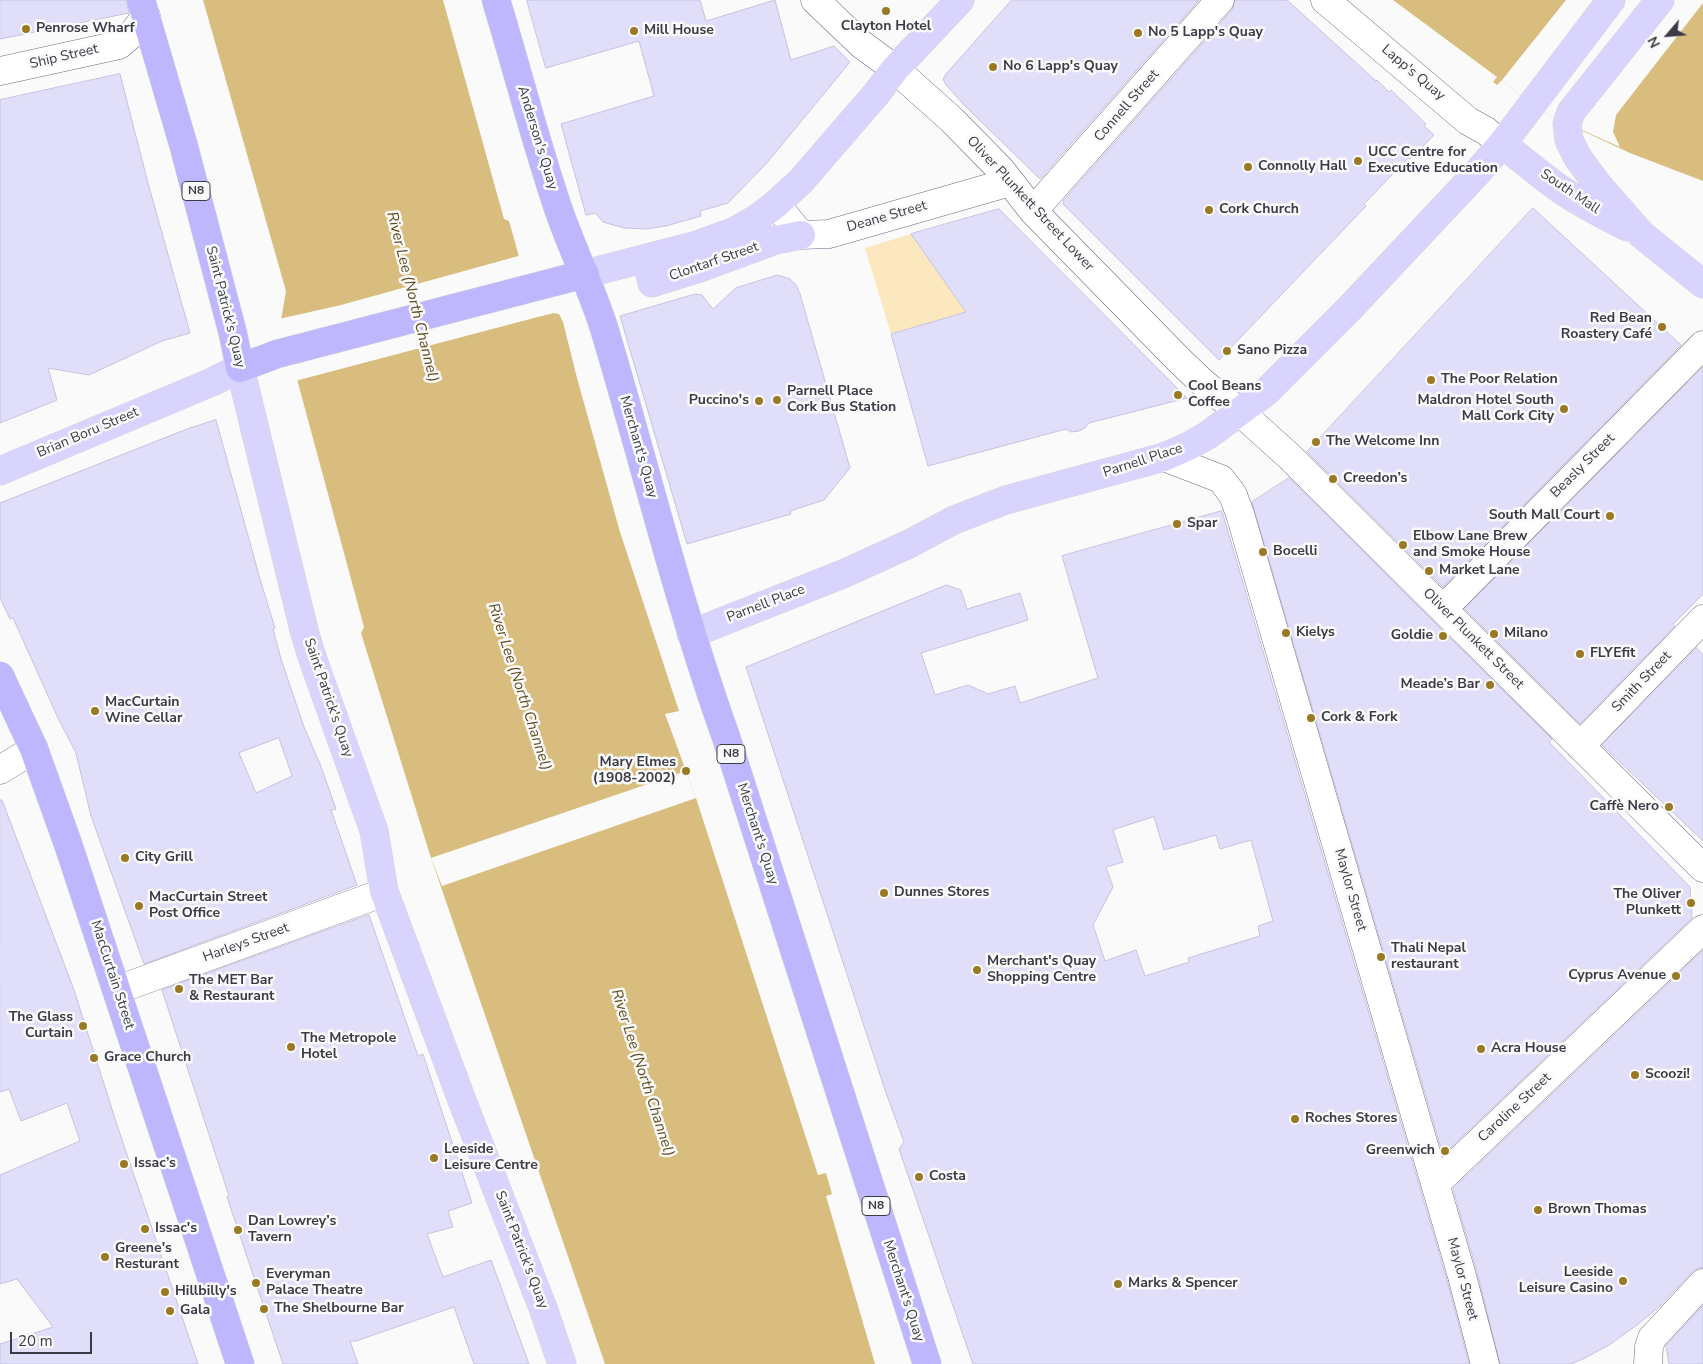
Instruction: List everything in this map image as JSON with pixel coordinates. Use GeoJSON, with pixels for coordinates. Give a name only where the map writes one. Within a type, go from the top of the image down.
{"type":"FeatureCollection","features":[{"type":"Feature","properties":{"kind":"highway","name":"Anderson's Quay"},"geometry":{"type":"LineString","coordinates":[[496,0],[558,208],[571,244],[585,274]]}},
{"type":"Feature","properties":{"kind":"highway","name":"Saint Patrick's Quay"},"geometry":{"type":"LineString","coordinates":[[143,8],[184,147],[233,334],[240,368]]}},
{"type":"Feature","properties":{"kind":"highway"},"geometry":{"type":"LineString","coordinates":[[240,368],[282,353],[585,274]]}},
{"type":"Feature","properties":{"kind":"highway","name":"Merchant's Quay"},"geometry":{"type":"LineString","coordinates":[[585,274],[604,330],[691,634],[729,746],[926,1364]]}},
{"type":"Feature","properties":{"kind":"highway","name":"MacCurtain Street"},"geometry":{"type":"LineString","coordinates":[[0,676],[34,749],[68,844],[240,1364]]}},
{"type":"Feature","properties":{"kind":"main road"},"geometry":{"type":"LineString","coordinates":[[585,274],[649,271],[756,219],[801,181],[878,92],[894,69],[960,0]]}},
{"type":"Feature","properties":{"kind":"main road","name":"Parnell Place"},"geometry":{"type":"LineString","coordinates":[[691,634],[843,574],[909,544],[954,520],[1006,500],[1164,457],[1190,446],[1240,412],[1266,392],[1349,309],[1476,174],[1502,144],[1611,0]]}},
{"type":"Feature","properties":{"kind":"main road","name":"South Mall"},"geometry":{"type":"LineString","coordinates":[[1660,0],[1571,112],[1567,124],[1569,140],[1578,158],[1642,235],[1703,284]]}},
{"type":"Feature","properties":{"kind":"main road","name":"South Mall"},"geometry":{"type":"LineString","coordinates":[[1502,144],[1583,204],[1642,235]]}},
{"type":"Feature","properties":{"kind":"main road","name":"Clontarf Street"},"geometry":{"type":"LineString","coordinates":[[649,271],[700,268],[776,240],[801,235]]}},
{"type":"Feature","properties":{"kind":"main road","name":"Brian Boru Street"},"geometry":{"type":"LineString","coordinates":[[0,471],[212,382],[240,368]]}},
{"type":"Feature","properties":{"kind":"main road","name":"Saint Patrick's Quay"},"geometry":{"type":"LineString","coordinates":[[240,368],[304,630],[374,831],[384,891],[463,1103],[543,1308],[562,1364]]}},
{"type":"Feature","properties":{"kind":"street","name":"Oliver Plunkett Street Lower"},"geometry":{"type":"LineString","coordinates":[[814,0],[861,44],[894,69],[952,120],[1001,170],[1033,211],[1178,359],[1203,383],[1240,412]]}},
{"type":"Feature","properties":{"kind":"street","name":"Connell Street"},"geometry":{"type":"LineString","coordinates":[[1033,211],[1220,0]]}},
{"type":"Feature","properties":{"kind":"street","name":"Lapp's Quay"},"geometry":{"type":"LineString","coordinates":[[1326,0],[1468,121],[1486,131],[1502,144]]}},
{"type":"Feature","properties":{"kind":"street","name":"Ship Street"},"geometry":{"type":"LineString","coordinates":[[0,71],[119,44],[134,32],[143,8]]}},
{"type":"Feature","properties":{"kind":"street","name":"Deane Street"},"geometry":{"type":"LineString","coordinates":[[801,235],[829,234],[1010,182]]}},
{"type":"Feature","properties":{"kind":"street"},"geometry":{"type":"LineString","coordinates":[[776,204],[801,235]]}},
{"type":"Feature","properties":{"kind":"street","name":"Beasly Street"},"geometry":{"type":"LineString","coordinates":[[1442,609],[1703,345]]}},
{"type":"Feature","properties":{"kind":"street","name":"Oliver Plunkett Street"},"geometry":{"type":"LineString","coordinates":[[1240,412],[1307,474],[1703,868]]}},
{"type":"Feature","properties":{"kind":"street","name":"Maylor Street"},"geometry":{"type":"LineString","coordinates":[[1164,457],[1221,479],[1232,495],[1240,514],[1435,1184],[1485,1364]]}},
{"type":"Feature","properties":{"kind":"street","name":"Smith Street"},"geometry":{"type":"LineString","coordinates":[[1580,746],[1699,632]]}},
{"type":"Feature","properties":{"kind":"street"},"geometry":{"type":"LineString","coordinates":[[0,770],[34,749]]}},
{"type":"Feature","properties":{"kind":"street","name":"Harleys Street"},"geometry":{"type":"LineString","coordinates":[[117,990],[374,896]]}},
{"type":"Feature","properties":{"kind":"street","name":"Caroline Street"},"geometry":{"type":"LineString","coordinates":[[1435,1184],[1703,929]]}},
{"type":"Feature","properties":{"kind":"street"},"geometry":{"type":"LineString","coordinates":[[1648,1364],[1649,1347],[1652,1338],[1703,1283]]}},
{"type":"Feature","properties":{"kind":"shaded area"},"geometry":{"type":"Polygon","coordinates":[[[911,234],[966,312],[891,334],[865,248],[911,234]]]}},
{"type":"Feature","properties":{"kind":"water","name":"River Lee (North Channel)"},"geometry":{"type":"Polygon","coordinates":[[[203,0],[443,0],[504,219],[509,221],[536,317],[553,313],[559,314],[563,322],[620,532],[679,711],[665,714],[696,798],[818,1175],[826,1173],[832,1194],[826,1196],[875,1364],[605,1364],[431,858],[361,633],[364,627],[281,320],[286,291],[203,0]]]}},
{"type":"Feature","properties":{"kind":"water"},"geometry":{"type":"Polygon","coordinates":[[[1393,0],[1703,0],[1703,181],[1630,153],[1548,115],[1531,104],[1502,80],[1497,85],[1493,82],[1497,77],[1393,0]]]}},
{"type":"Feature","properties":{"kind":"pier"},"geometry":{"type":"Polygon","coordinates":[[[1566,0],[1703,0],[1703,3],[1616,115],[1613,132],[1620,147],[1548,115],[1531,104],[1502,80],[1566,0]]]}},
{"type":"Feature","properties":{"kind":"pier"},"geometry":{"type":"Polygon","coordinates":[[[522,255],[538,315],[553,311],[553,313],[295,381],[279,319],[341,305],[522,255]]]}},
{"type":"Feature","properties":{"kind":"pier"},"geometry":{"type":"Polygon","coordinates":[[[686,771],[696,798],[442,886],[431,858],[686,771]]]}},
{"type":"Feature","properties":{"kind":"building","name":"Penrose Wharf"},"geometry":{"type":"Polygon","coordinates":[[[0,0],[126,0],[129,13],[0,39],[0,0]]]}},
{"type":"Feature","properties":{"kind":"building"},"geometry":{"type":"Polygon","coordinates":[[[527,0],[700,0],[706,21],[775,0],[791,60],[834,46],[850,62],[766,164],[728,203],[700,211],[701,216],[666,226],[646,229],[624,228],[603,222],[595,213],[586,215],[561,124],[654,96],[639,41],[546,68],[527,0]]]}},
{"type":"Feature","properties":{"kind":"building"},"geometry":{"type":"Polygon","coordinates":[[[1012,0],[1199,0],[1040,179],[966,107],[943,79],[1012,0]]]}},
{"type":"Feature","properties":{"kind":"building"},"geometry":{"type":"Polygon","coordinates":[[[1235,0],[1287,0],[1376,81],[1389,92],[1391,90],[1426,124],[1424,126],[1434,135],[1410,159],[1408,158],[1364,204],[1366,206],[1219,360],[1063,204],[1063,201],[1232,10],[1235,0]]]}},
{"type":"Feature","properties":{"kind":"building"},"geometry":{"type":"Polygon","coordinates":[[[120,74],[190,333],[162,341],[89,375],[48,368],[57,400],[0,423],[0,100],[120,74]]]}},
{"type":"Feature","properties":{"kind":"building"},"geometry":{"type":"Polygon","coordinates":[[[1533,208],[1681,345],[1443,587],[1307,452],[1533,208]]]}},
{"type":"Feature","properties":{"kind":"building"},"geometry":{"type":"Polygon","coordinates":[[[999,209],[1187,398],[1089,423],[1079,431],[1071,432],[1066,429],[928,466],[891,334],[966,312],[911,234],[999,209]]]}},
{"type":"Feature","properties":{"kind":"building","name":"Parnell Place Cork Bus Station"},"geometry":{"type":"Polygon","coordinates":[[[778,275],[790,279],[796,285],[800,294],[850,468],[824,500],[790,511],[791,514],[687,544],[620,316],[695,294],[702,295],[713,309],[736,288],[778,275]]]}},
{"type":"Feature","properties":{"kind":"building"},"geometry":{"type":"Polygon","coordinates":[[[1703,367],[1703,594],[1673,624],[1675,626],[1580,724],[1465,609],[1703,367]]]}},
{"type":"Feature","properties":{"kind":"building"},"geometry":{"type":"Polygon","coordinates":[[[216,420],[275,628],[273,629],[281,659],[304,727],[336,809],[331,810],[357,885],[144,964],[91,816],[76,753],[58,718],[13,618],[10,619],[0,598],[0,503],[187,429],[216,420]],[[279,738],[239,753],[256,793],[292,776],[279,738]]]}},
{"type":"Feature","properties":{"kind":"building"},"geometry":{"type":"Polygon","coordinates":[[[1289,478],[1552,739],[1549,742],[1690,887],[1692,918],[1443,1155],[1252,502],[1289,478]]]}},
{"type":"Feature","properties":{"kind":"building"},"geometry":{"type":"Polygon","coordinates":[[[1222,511],[1447,1280],[1469,1364],[973,1364],[899,1149],[904,1142],[885,1090],[746,667],[946,585],[961,590],[967,609],[1020,593],[1028,620],[921,653],[935,695],[968,685],[988,694],[1015,686],[1020,703],[1098,678],[1062,556],[1222,511]],[[1154,817],[1113,830],[1123,862],[1106,867],[1113,887],[1093,925],[1105,961],[1136,950],[1145,976],[1189,962],[1188,958],[1260,936],[1258,926],[1273,921],[1251,840],[1220,849],[1216,835],[1164,850],[1154,817]]]}},
{"type":"Feature","properties":{"kind":"building"},"geometry":{"type":"Polygon","coordinates":[[[1697,648],[1703,655],[1703,841],[1602,745],[1697,648]]]}},
{"type":"Feature","properties":{"kind":"building"},"geometry":{"type":"Polygon","coordinates":[[[0,800],[2,800],[74,990],[118,1128],[198,1364],[0,1364],[0,1344],[53,1327],[17,1279],[0,1284],[0,1175],[80,1141],[67,1103],[21,1121],[9,1089],[0,1092],[0,800]]]}},
{"type":"Feature","properties":{"kind":"building"},"geometry":{"type":"Polygon","coordinates":[[[369,915],[418,1056],[423,1054],[472,1203],[448,1211],[453,1227],[427,1234],[443,1277],[491,1260],[529,1364],[474,1364],[454,1307],[356,1341],[350,1341],[358,1364],[283,1364],[227,1197],[229,1196],[162,990],[369,915]]]}},
{"type":"Feature","properties":{"kind":"building"},"geometry":{"type":"Polygon","coordinates":[[[1703,951],[1703,1268],[1698,1268],[1692,1272],[1660,1306],[1637,1325],[1609,1345],[1585,1358],[1571,1364],[1500,1364],[1477,1272],[1453,1189],[1703,951]]]}},
{"type":"Feature","properties":{"kind":"building"},"geometry":{"type":"Polygon","coordinates":[[[1703,1306],[1703,1364],[1669,1364],[1666,1346],[1703,1306]]]}},
{"type":"Feature","properties":{"kind":"place","name":"Clayton Hotel"},"geometry":{"type":"Point","coordinates":[886,11]}},
{"type":"Feature","properties":{"kind":"place","name":"Penrose Wharf"},"geometry":{"type":"Point","coordinates":[26,29]}},
{"type":"Feature","properties":{"kind":"place","name":"Mill House"},"geometry":{"type":"Point","coordinates":[634,31]}},
{"type":"Feature","properties":{"kind":"place","name":"No 5 Lapp's Quay"},"geometry":{"type":"Point","coordinates":[1138,33]}},
{"type":"Feature","properties":{"kind":"place","name":"No 6 Lapp's Quay"},"geometry":{"type":"Point","coordinates":[993,67]}},
{"type":"Feature","properties":{"kind":"place","name":"UCC Centre for Executive Education"},"geometry":{"type":"Point","coordinates":[1358,161]}},
{"type":"Feature","properties":{"kind":"place","name":"Connolly Hall"},"geometry":{"type":"Point","coordinates":[1248,167]}},
{"type":"Feature","properties":{"kind":"place","name":"Cork Church"},"geometry":{"type":"Point","coordinates":[1209,210]}},
{"type":"Feature","properties":{"kind":"place","name":"Red Bean Roastery Café"},"geometry":{"type":"Point","coordinates":[1662,327]}},
{"type":"Feature","properties":{"kind":"place","name":"Sano Pizza"},"geometry":{"type":"Point","coordinates":[1227,351]}},
{"type":"Feature","properties":{"kind":"place","name":"The Poor Relation"},"geometry":{"type":"Point","coordinates":[1431,380]}},
{"type":"Feature","properties":{"kind":"place","name":"Cool Beans Coffee"},"geometry":{"type":"Point","coordinates":[1178,395]}},
{"type":"Feature","properties":{"kind":"place","name":"Parnell Place Cork Bus Station"},"geometry":{"type":"Point","coordinates":[777,400]}},
{"type":"Feature","properties":{"kind":"place","name":"Puccino's"},"geometry":{"type":"Point","coordinates":[759,401]}},
{"type":"Feature","properties":{"kind":"place","name":"Maldron Hotel South Mall Cork City"},"geometry":{"type":"Point","coordinates":[1564,409]}},
{"type":"Feature","properties":{"kind":"place","name":"The Welcome Inn"},"geometry":{"type":"Point","coordinates":[1316,442]}},
{"type":"Feature","properties":{"kind":"place","name":"Creedon’s"},"geometry":{"type":"Point","coordinates":[1333,479]}},
{"type":"Feature","properties":{"kind":"place","name":"South Mall Court"},"geometry":{"type":"Point","coordinates":[1610,516]}},
{"type":"Feature","properties":{"kind":"place","name":"Spar"},"geometry":{"type":"Point","coordinates":[1177,524]}},
{"type":"Feature","properties":{"kind":"place","name":"Elbow Lane Brew and Smoke House"},"geometry":{"type":"Point","coordinates":[1403,545]}},
{"type":"Feature","properties":{"kind":"place","name":"Bocelli"},"geometry":{"type":"Point","coordinates":[1263,552]}},
{"type":"Feature","properties":{"kind":"place","name":"Market Lane"},"geometry":{"type":"Point","coordinates":[1429,571]}},
{"type":"Feature","properties":{"kind":"place","name":"Kielys"},"geometry":{"type":"Point","coordinates":[1286,633]}},
{"type":"Feature","properties":{"kind":"place","name":"Milano"},"geometry":{"type":"Point","coordinates":[1494,634]}},
{"type":"Feature","properties":{"kind":"place","name":"Goldie"},"geometry":{"type":"Point","coordinates":[1443,636]}},
{"type":"Feature","properties":{"kind":"place","name":"FLYEfit"},"geometry":{"type":"Point","coordinates":[1580,654]}},
{"type":"Feature","properties":{"kind":"place","name":"Meade’s Bar"},"geometry":{"type":"Point","coordinates":[1490,685]}},
{"type":"Feature","properties":{"kind":"place","name":"MacCurtain Wine Cellar"},"geometry":{"type":"Point","coordinates":[95,711]}},
{"type":"Feature","properties":{"kind":"place","name":"Cork & Fork"},"geometry":{"type":"Point","coordinates":[1311,718]}},
{"type":"Feature","properties":{"kind":"place","name":"Mary Elmes (1908-2002)"},"geometry":{"type":"Point","coordinates":[686,771]}},
{"type":"Feature","properties":{"kind":"place","name":"Caffè Nero"},"geometry":{"type":"Point","coordinates":[1669,807]}},
{"type":"Feature","properties":{"kind":"place","name":"City Grill"},"geometry":{"type":"Point","coordinates":[125,858]}},
{"type":"Feature","properties":{"kind":"place","name":"Dunnes Stores"},"geometry":{"type":"Point","coordinates":[884,893]}},
{"type":"Feature","properties":{"kind":"place","name":"The Oliver Plunkett"},"geometry":{"type":"Point","coordinates":[1691,903]}},
{"type":"Feature","properties":{"kind":"place","name":"MacCurtain Street Post Office"},"geometry":{"type":"Point","coordinates":[139,906]}},
{"type":"Feature","properties":{"kind":"place","name":"Thali Nepal restaurant"},"geometry":{"type":"Point","coordinates":[1381,957]}},
{"type":"Feature","properties":{"kind":"place","name":"Merchant's Quay Shopping Centre"},"geometry":{"type":"Point","coordinates":[977,970]}},
{"type":"Feature","properties":{"kind":"place","name":"Cyprus Avenue"},"geometry":{"type":"Point","coordinates":[1676,976]}},
{"type":"Feature","properties":{"kind":"place","name":"The MET Bar & Restaurant"},"geometry":{"type":"Point","coordinates":[179,989]}},
{"type":"Feature","properties":{"kind":"place","name":"The Glass Curtain"},"geometry":{"type":"Point","coordinates":[83,1026]}},
{"type":"Feature","properties":{"kind":"place","name":"The Metropole Hotel"},"geometry":{"type":"Point","coordinates":[291,1047]}},
{"type":"Feature","properties":{"kind":"place","name":"Acra House"},"geometry":{"type":"Point","coordinates":[1481,1049]}},
{"type":"Feature","properties":{"kind":"place","name":"Grace Church"},"geometry":{"type":"Point","coordinates":[94,1058]}},
{"type":"Feature","properties":{"kind":"place","name":"Scoozi!"},"geometry":{"type":"Point","coordinates":[1635,1075]}},
{"type":"Feature","properties":{"kind":"place","name":"Roches Stores"},"geometry":{"type":"Point","coordinates":[1295,1119]}},
{"type":"Feature","properties":{"kind":"place","name":"Greenwich"},"geometry":{"type":"Point","coordinates":[1445,1151]}},
{"type":"Feature","properties":{"kind":"place","name":"Leeside Leisure Centre"},"geometry":{"type":"Point","coordinates":[434,1158]}},
{"type":"Feature","properties":{"kind":"place","name":"Issac’s"},"geometry":{"type":"Point","coordinates":[124,1164]}},
{"type":"Feature","properties":{"kind":"place","name":"Costa"},"geometry":{"type":"Point","coordinates":[919,1177]}},
{"type":"Feature","properties":{"kind":"place","name":"Brown Thomas"},"geometry":{"type":"Point","coordinates":[1538,1210]}},
{"type":"Feature","properties":{"kind":"place","name":"Issac's"},"geometry":{"type":"Point","coordinates":[145,1229]}},
{"type":"Feature","properties":{"kind":"place","name":"Dan Lowrey’s Tavern"},"geometry":{"type":"Point","coordinates":[238,1230]}},
{"type":"Feature","properties":{"kind":"place","name":"Greene's Resturant"},"geometry":{"type":"Point","coordinates":[105,1257]}},
{"type":"Feature","properties":{"kind":"place","name":"Leeside Leisure Casino"},"geometry":{"type":"Point","coordinates":[1623,1281]}},
{"type":"Feature","properties":{"kind":"place","name":"Everyman Palace Theatre"},"geometry":{"type":"Point","coordinates":[256,1283]}},
{"type":"Feature","properties":{"kind":"place","name":"Marks & Spencer"},"geometry":{"type":"Point","coordinates":[1118,1284]}},
{"type":"Feature","properties":{"kind":"place","name":"Hillbilly's"},"geometry":{"type":"Point","coordinates":[165,1292]}},
{"type":"Feature","properties":{"kind":"place","name":"The Shelbourne Bar"},"geometry":{"type":"Point","coordinates":[264,1309]}},
{"type":"Feature","properties":{"kind":"place","name":"Gala"},"geometry":{"type":"Point","coordinates":[170,1311]}}]}
